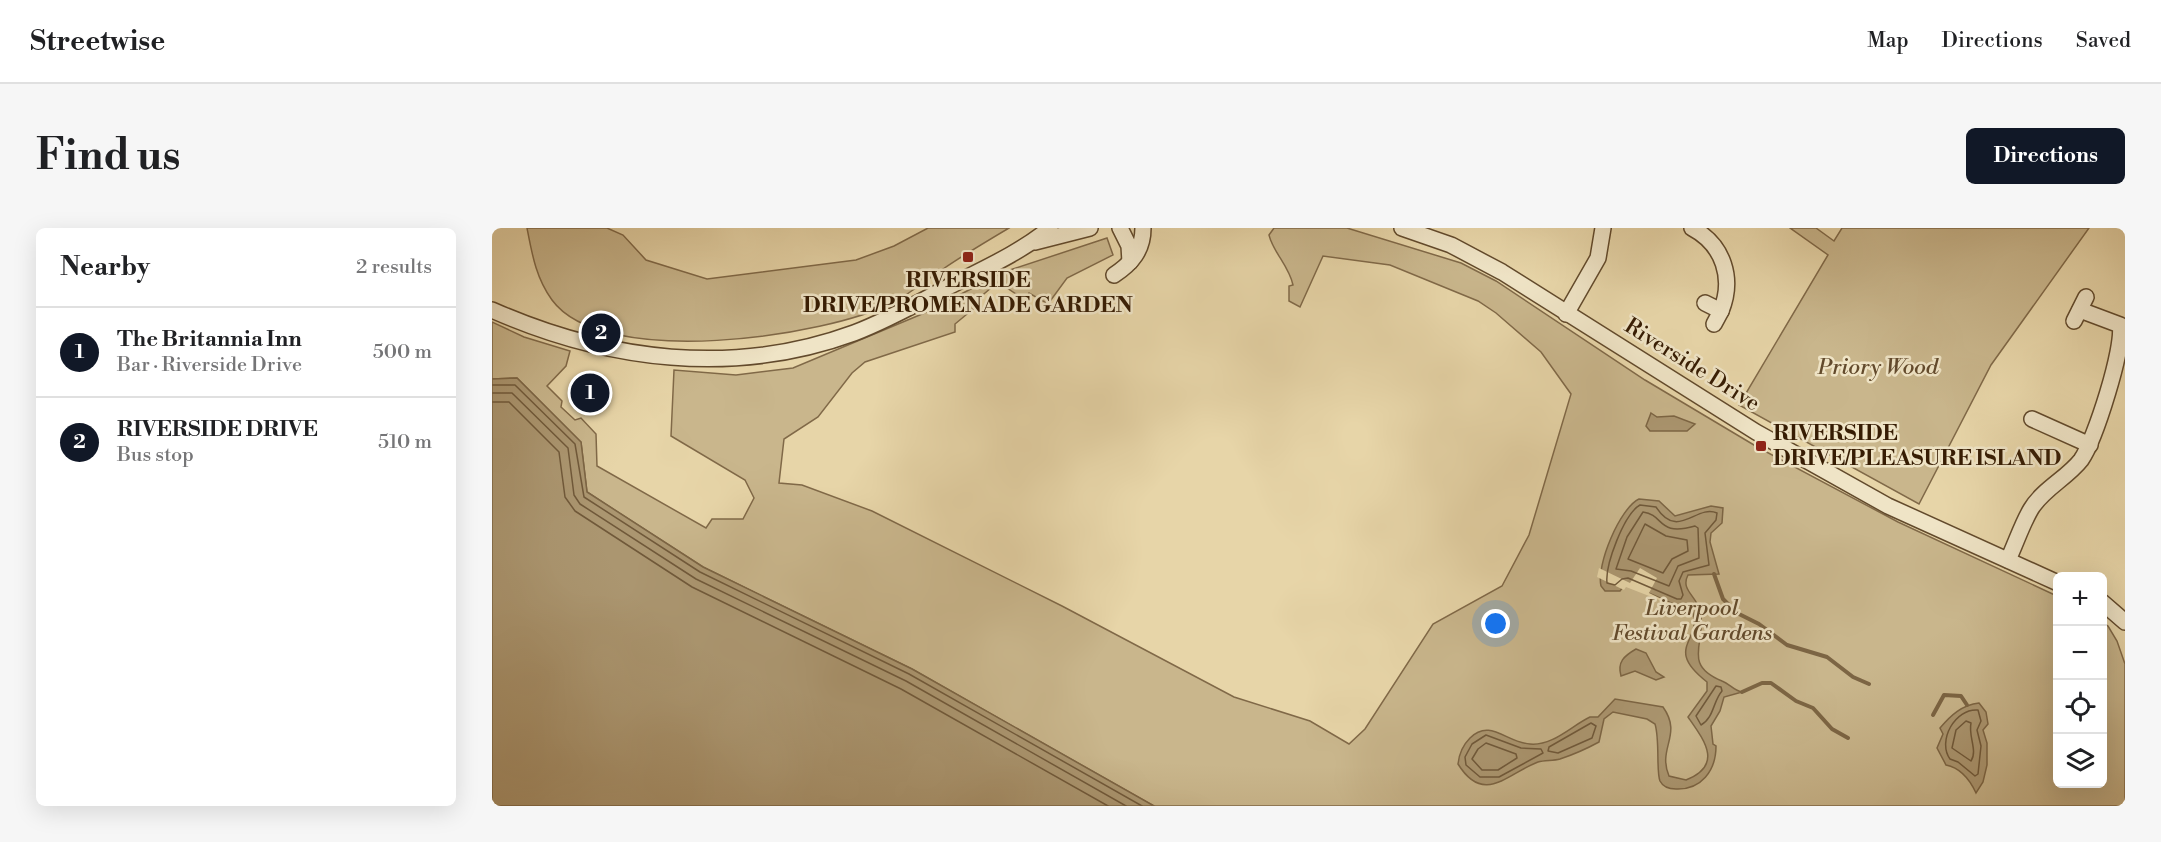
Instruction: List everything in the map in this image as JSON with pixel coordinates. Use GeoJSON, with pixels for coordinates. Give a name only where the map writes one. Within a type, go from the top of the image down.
{"type":"FeatureCollection","features":[{"type":"Feature","properties":{"kind":"street"},"geometry":{"type":"LineString","coordinates":[[492,310],[555,335],[658,358],[698,360],[783,352],[854,333],[920,302],[1032,243],[1050,228]]}},
{"type":"Feature","properties":{"kind":"street"},"geometry":{"type":"LineString","coordinates":[[1032,243],[1090,228]]}},
{"type":"Feature","properties":{"kind":"street"},"geometry":{"type":"LineString","coordinates":[[1120,228],[1129,246],[1130,261]]}},
{"type":"Feature","properties":{"kind":"street"},"geometry":{"type":"LineString","coordinates":[[1114,275],[1140,249],[1143,228]]}},
{"type":"Feature","properties":{"kind":"street","name":"Riverside Drive"},"geometry":{"type":"LineString","coordinates":[[1402,228],[1451,245],[1502,272],[1756,432],[1888,506],[2053,581]]}},
{"type":"Feature","properties":{"kind":"street"},"geometry":{"type":"LineString","coordinates":[[1566,314],[1598,258],[1603,228]]}},
{"type":"Feature","properties":{"kind":"street"},"geometry":{"type":"LineString","coordinates":[[1692,228],[1710,241],[1726,271],[1727,292],[1717,318],[1706,303]]}},
{"type":"Feature","properties":{"kind":"street"},"geometry":{"type":"LineString","coordinates":[[2008,560],[2031,510],[2080,461],[2090,445],[2101,420],[2125,342],[2123,330],[2116,322],[2080,309]]}},
{"type":"Feature","properties":{"kind":"street"},"geometry":{"type":"LineString","coordinates":[[2032,419],[2090,445]]}},
{"type":"Feature","properties":{"kind":"street"},"geometry":{"type":"LineString","coordinates":[[2107,603],[2125,606]]}},
{"type":"Feature","properties":{"kind":"street"},"geometry":{"type":"LineString","coordinates":[[2107,606],[2125,622]]}},
{"type":"Feature","properties":{"kind":"green space"},"geometry":{"type":"Polygon","coordinates":[[[527,228],[607,228],[623,235],[646,260],[707,279],[856,260],[894,246],[928,228],[1009,228],[894,302],[862,315],[770,335],[717,340],[665,341],[618,335],[579,322],[552,300],[538,274],[527,228]]]}},
{"type":"Feature","properties":{"kind":"green space","name":"Liverpool Festival Gardens"},"geometry":{"type":"Polygon","coordinates":[[[1274,228],[1347,228],[1461,263],[1496,281],[1645,380],[1759,448],[1898,522],[2053,594],[2053,788],[2107,788],[2108,626],[2117,641],[2125,664],[2125,806],[1154,806],[912,669],[703,567],[587,492],[581,442],[517,378],[492,379],[492,322],[524,337],[570,351],[566,366],[547,386],[562,401],[561,407],[575,420],[581,418],[596,434],[597,466],[706,528],[712,519],[743,519],[754,498],[745,480],[671,436],[674,370],[736,375],[793,368],[922,314],[1004,272],[1107,238],[1113,255],[1067,278],[1048,304],[1029,293],[1025,300],[998,282],[978,299],[978,305],[955,324],[955,332],[865,362],[852,373],[818,417],[784,439],[779,483],[802,485],[872,511],[1062,606],[1234,697],[1310,721],[1349,744],[1365,729],[1433,624],[1502,586],[1529,535],[1571,394],[1541,352],[1496,313],[1478,301],[1390,265],[1323,256],[1300,307],[1289,301],[1289,286],[1293,285],[1291,278],[1269,235],[1274,228]]]}},
{"type":"Feature","properties":{"kind":"green space","name":"Priory Wood"},"geometry":{"type":"Polygon","coordinates":[[[1790,228],[1816,228],[1834,241],[1842,228],[2089,228],[1991,365],[1919,504],[1739,405],[1828,255],[1790,228]]]}},
{"type":"Feature","properties":{"kind":"water"},"geometry":{"type":"Polygon","coordinates":[[[517,378],[581,442],[587,492],[703,567],[912,669],[1154,806],[492,806],[492,379],[517,378]]]}},
{"type":"Feature","properties":{"kind":"water"},"geometry":{"type":"Polygon","coordinates":[[[1651,413],[1657,417],[1674,416],[1695,424],[1687,431],[1650,431],[1646,426],[1651,413]]]}},
{"type":"Feature","properties":{"kind":"water"},"geometry":{"type":"Polygon","coordinates":[[[1639,499],[1659,501],[1675,516],[1711,506],[1723,508],[1722,523],[1711,533],[1710,542],[1719,574],[1688,575],[1686,580],[1687,589],[1700,611],[1702,622],[1698,651],[1702,667],[1709,674],[1742,692],[1724,697],[1720,711],[1711,726],[1713,744],[1716,746],[1710,771],[1693,786],[1676,789],[1665,786],[1659,777],[1655,724],[1647,719],[1613,712],[1604,719],[1599,742],[1560,759],[1538,762],[1497,783],[1487,785],[1477,783],[1458,764],[1463,747],[1477,732],[1492,731],[1522,743],[1538,744],[1562,735],[1590,717],[1598,717],[1615,699],[1663,707],[1671,726],[1666,757],[1669,776],[1686,780],[1698,774],[1705,767],[1708,760],[1704,743],[1688,717],[1707,691],[1707,682],[1687,660],[1687,644],[1694,619],[1691,608],[1685,604],[1678,606],[1626,583],[1620,591],[1605,591],[1601,586],[1602,565],[1611,538],[1624,513],[1639,499]]]}},
{"type":"Feature","properties":{"kind":"water"},"geometry":{"type":"Polygon","coordinates":[[[1636,649],[1646,653],[1656,672],[1664,677],[1656,680],[1635,671],[1621,676],[1622,660],[1636,649]]]}},
{"type":"Feature","properties":{"kind":"water"},"geometry":{"type":"Polygon","coordinates":[[[1979,703],[1986,712],[1988,724],[1983,730],[1987,743],[1987,765],[1983,782],[1976,793],[1964,775],[1946,765],[1937,748],[1943,734],[1940,728],[1944,723],[1962,708],[1979,703]]]}},
{"type":"Feature","properties":{"kind":"pier"},"geometry":{"type":"Polygon","coordinates":[[[1599,568],[1630,583],[1640,568],[1657,578],[1649,593],[1680,608],[1626,587],[1624,590],[1597,577],[1599,568]]]}},
{"type":"Feature","properties":{"kind":"waterway"},"geometry":{"type":"LineString","coordinates":[[1714,574],[1723,599],[1737,613],[1759,624],[1787,645],[1827,657],[1853,677],[1869,684]]}},
{"type":"Feature","properties":{"kind":"waterway"},"geometry":{"type":"LineString","coordinates":[[1742,692],[1762,683],[1771,683],[1796,701],[1813,708],[1832,729],[1848,738]]}},
{"type":"Feature","properties":{"kind":"waterway"},"geometry":{"type":"LineString","coordinates":[[1933,715],[1944,695],[1961,696],[1967,705]]}},
{"type":"Feature","properties":{"kind":"place","name":"RIVERSIDE DRIVE/PROMENADE GARDEN"},"geometry":{"type":"Point","coordinates":[968,257]}},
{"type":"Feature","properties":{"kind":"place","name":"RIVERSIDE DRIVE"},"geometry":{"type":"Point","coordinates":[601,333]}},
{"type":"Feature","properties":{"kind":"place","name":"The Britannia Inn"},"geometry":{"type":"Point","coordinates":[590,393]}},
{"type":"Feature","properties":{"kind":"place","name":"RIVERSIDE DRIVE/PLEASURE ISLAND"},"geometry":{"type":"Point","coordinates":[1761,446]}}]}
